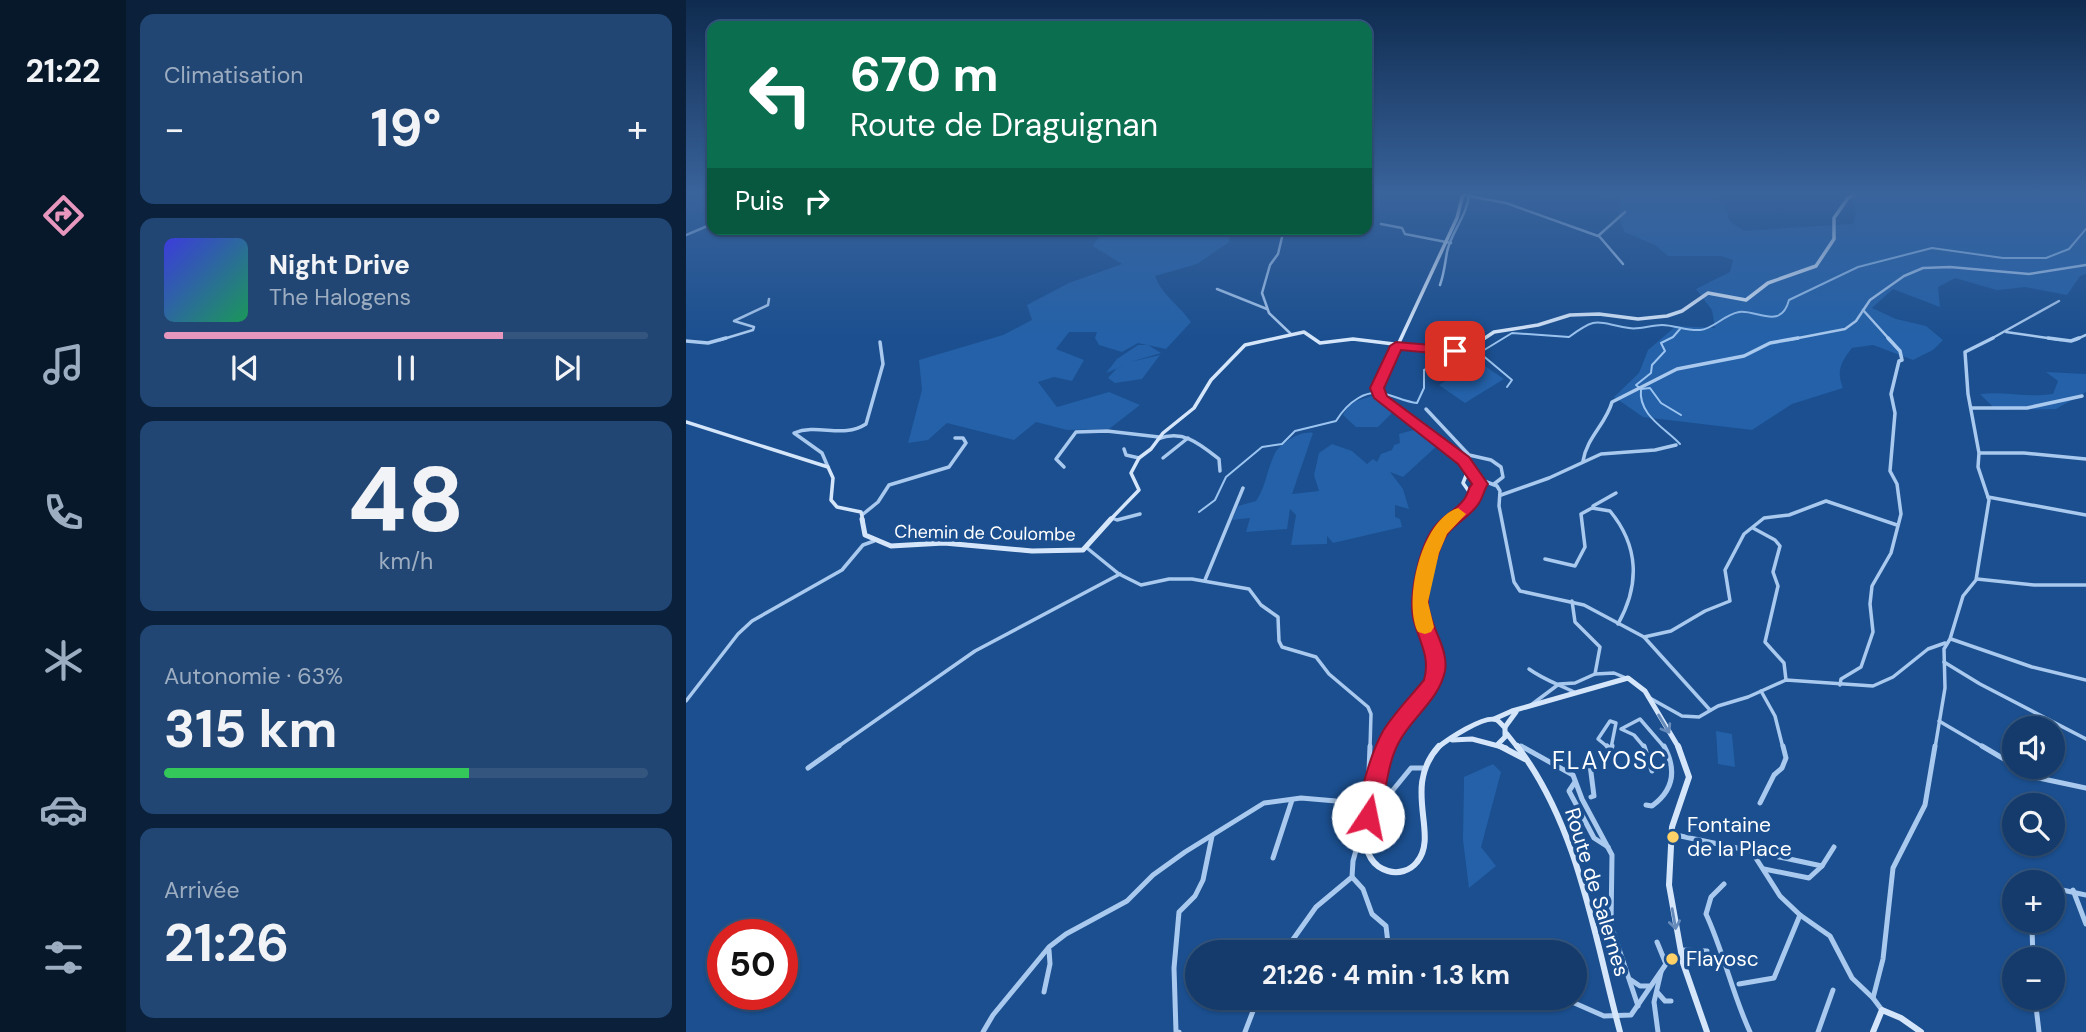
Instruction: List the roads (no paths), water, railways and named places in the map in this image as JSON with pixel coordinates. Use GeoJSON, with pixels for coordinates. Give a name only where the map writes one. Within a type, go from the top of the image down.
{"type":"FeatureCollection","features":[{"type":"Feature","properties":{"kind":"street"},"geometry":{"type":"LineString","coordinates":[[1268,310],[1262,293],[1280,242]]}},
{"type":"Feature","properties":{"kind":"street"},"geometry":{"type":"LineString","coordinates":[[1445,242],[1449,243]]}},
{"type":"Feature","properties":{"kind":"street"},"geometry":{"type":"LineString","coordinates":[[1604,242],[1623,264]]}},
{"type":"Feature","properties":{"kind":"street"},"geometry":{"type":"LineString","coordinates":[[1124,449],[1126,455],[1139,458],[1152,449],[1159,438],[1194,408],[1211,380],[1245,345],[1306,333],[1320,343],[1353,339],[1451,351],[1479,342],[1490,333],[1538,325],[1570,315],[1599,314],[1638,318],[1667,316],[1682,311],[1708,293],[1737,300],[1749,299],[1768,283],[1816,266],[1832,242]]}},
{"type":"Feature","properties":{"kind":"street"},"geometry":{"type":"LineString","coordinates":[[1388,940],[1386,926],[1373,915],[1366,891],[1352,877],[1353,861],[1391,737],[1432,684],[1436,655],[1420,613],[1421,587],[1435,539],[1440,530],[1473,500],[1477,482],[1464,461],[1378,393],[1378,384],[1394,346],[1449,243]]}},
{"type":"Feature","properties":{"kind":"street"},"geometry":{"type":"LineString","coordinates":[[1440,285],[1449,243]]}},
{"type":"Feature","properties":{"kind":"street"},"geometry":{"type":"LineString","coordinates":[[1583,461],[1585,445],[1611,409],[1612,402],[1677,369],[1744,356],[1770,344],[1845,329],[1856,321],[1870,300],[1923,268],[1950,267],[2029,274],[2086,265]]}},
{"type":"Feature","properties":{"kind":"street"},"geometry":{"type":"LineString","coordinates":[[1217,289],[1268,310],[1291,334]]}},
{"type":"Feature","properties":{"kind":"street"},"geometry":{"type":"LineString","coordinates":[[686,341],[708,343],[754,330],[754,327],[734,321],[768,305],[769,299]]}},
{"type":"Feature","properties":{"kind":"street"},"geometry":{"type":"LineString","coordinates":[[1873,998],[1882,959],[1893,868],[1926,805],[1939,736],[1948,640],[1963,597],[1976,580],[1986,526],[1988,497],[1980,476],[1965,352],[2059,301]]}},
{"type":"Feature","properties":{"kind":"street"},"geometry":{"type":"LineString","coordinates":[[1840,685],[1841,680],[1861,667],[1873,632],[1870,604],[1872,586],[1891,553],[1901,514],[1897,484],[1890,471],[1895,412],[1891,394],[1899,361],[1902,360],[1900,351],[1863,310]]}},
{"type":"Feature","properties":{"kind":"street"},"geometry":{"type":"LineString","coordinates":[[2004,332],[2071,341],[2086,335]]}},
{"type":"Feature","properties":{"kind":"street"},"geometry":{"type":"LineString","coordinates":[[880,342],[883,364],[866,424],[855,431],[823,432],[809,429],[794,433],[822,453],[833,478],[831,500],[837,507],[857,510],[862,515],[878,502],[889,485],[949,467],[966,443],[963,438],[955,438]]}},
{"type":"Feature","properties":{"kind":"street"},"geometry":{"type":"LineString","coordinates":[[1971,408],[2027,408],[2082,396]]}},
{"type":"Feature","properties":{"kind":"street"},"geometry":{"type":"LineString","coordinates":[[1426,409],[1469,455],[1491,460],[1500,467],[1503,477],[1492,484]]}},
{"type":"Feature","properties":{"kind":"street"},"geometry":{"type":"LineString","coordinates":[[686,422],[828,467]]}},
{"type":"Feature","properties":{"kind":"street"},"geometry":{"type":"LineString","coordinates":[[1064,467],[1056,459],[1076,432],[1107,431],[1159,438],[1168,435],[1188,438],[1214,453],[1219,459],[1220,471]]}},
{"type":"Feature","properties":{"kind":"street"},"geometry":{"type":"LineString","coordinates":[[1163,458],[1188,438]]}},
{"type":"Feature","properties":{"kind":"street"},"geometry":{"type":"LineString","coordinates":[[1500,495],[1549,478],[1601,454],[1655,450],[1676,445]]}},
{"type":"Feature","properties":{"kind":"street"},"geometry":{"type":"LineString","coordinates":[[1979,453],[2024,453],[2086,459]]}},
{"type":"Feature","properties":{"kind":"street"},"geometry":{"type":"LineString","coordinates":[[1454,454],[1465,469],[1463,483],[1471,496],[1468,506]]}},
{"type":"Feature","properties":{"kind":"street","name":"Chemin de Coulombe"},"geometry":{"type":"LineString","coordinates":[[862,515],[864,535],[891,547],[944,543],[1044,552],[1087,548],[1111,518],[1139,490],[1131,473],[1139,458]]}},
{"type":"Feature","properties":{"kind":"street"},"geometry":{"type":"LineString","coordinates":[[1465,477],[1499,488],[1499,506],[1516,587],[1523,593],[1584,605],[1644,637],[1710,710]]}},
{"type":"Feature","properties":{"kind":"street"},"geometry":{"type":"LineString","coordinates":[[1467,488],[1477,482]]}},
{"type":"Feature","properties":{"kind":"street"},"geometry":{"type":"LineString","coordinates":[[1205,580],[1243,488]]}},
{"type":"Feature","properties":{"kind":"street"},"geometry":{"type":"LineString","coordinates":[[1545,559],[1575,566],[1583,556],[1587,543],[1581,514],[1616,493]]}},
{"type":"Feature","properties":{"kind":"street"},"geometry":{"type":"LineString","coordinates":[[1988,497],[2035,508],[2086,515]]}},
{"type":"Feature","properties":{"kind":"street"},"geometry":{"type":"LineString","coordinates":[[1644,637],[1670,634],[1709,609],[1718,608],[1730,601],[1725,570],[1744,534],[1764,518],[1789,515],[1826,501],[1898,525]]}},
{"type":"Feature","properties":{"kind":"street"},"geometry":{"type":"LineString","coordinates":[[1592,508],[1610,511],[1628,532],[1632,544],[1636,581],[1634,593],[1618,624]]}},
{"type":"Feature","properties":{"kind":"street"},"geometry":{"type":"LineString","coordinates":[[1111,518],[1117,520],[1140,514]]}},
{"type":"Feature","properties":{"kind":"street"},"geometry":{"type":"LineString","coordinates":[[1753,528],[1775,540],[1780,546],[1773,572],[1778,586],[1770,604],[1772,622],[1765,642],[1784,663],[1786,680]]}},
{"type":"Feature","properties":{"kind":"street"},"geometry":{"type":"LineString","coordinates":[[686,701],[751,621],[842,570],[863,545],[874,541]]}},
{"type":"Feature","properties":{"kind":"street"},"geometry":{"type":"LineString","coordinates":[[1087,548],[1120,574],[1144,586],[1171,579],[1205,580],[1249,589],[1261,605],[1278,617],[1279,642],[1282,647],[1316,657],[1329,674],[1368,707],[1371,714],[1368,802],[1371,803]]}},
{"type":"Feature","properties":{"kind":"street"},"geometry":{"type":"LineString","coordinates":[[808,768],[975,651],[1120,574]]}},
{"type":"Feature","properties":{"kind":"street"},"geometry":{"type":"LineString","coordinates":[[1976,580],[2035,585],[2086,585]]}},
{"type":"Feature","properties":{"kind":"street"},"geometry":{"type":"LineString","coordinates":[[1572,601],[1570,609],[1580,630],[1600,647],[1595,674]]}},
{"type":"Feature","properties":{"kind":"street"},"geometry":{"type":"LineString","coordinates":[[1648,696],[1682,716],[1699,717],[1710,710],[1786,680],[1873,686],[1886,681],[1928,649],[1948,640],[2032,667],[2086,680]]}},
{"type":"Feature","properties":{"kind":"street"},"geometry":{"type":"LineString","coordinates":[[1944,662],[1980,684],[2086,738]]}},
{"type":"Feature","properties":{"kind":"street"},"geometry":{"type":"LineString","coordinates":[[1529,669],[1545,681],[1559,684],[1574,683],[1595,674],[1614,673],[1628,678],[1642,687],[1681,751],[1689,777],[1671,834],[1670,885],[1680,963],[1707,1032]]}},
{"type":"Feature","properties":{"kind":"street"},"geometry":{"type":"LineString","coordinates":[[1366,818],[1364,844],[1368,858],[1387,871],[1409,869],[1417,862],[1424,842],[1418,791],[1423,768],[1431,754],[1445,742],[1493,719],[1595,685],[1628,678]]}},
{"type":"Feature","properties":{"kind":"street"},"geometry":{"type":"LineString","coordinates":[[1559,684],[1574,692]]}},
{"type":"Feature","properties":{"kind":"street"},"geometry":{"type":"LineString","coordinates":[[1530,705],[1559,684]]}},
{"type":"Feature","properties":{"kind":"street"},"geometry":{"type":"LineString","coordinates":[[1760,803],[1786,758],[1775,716],[1761,691]]}},
{"type":"Feature","properties":{"kind":"street"},"geometry":{"type":"LineString","coordinates":[[1445,742],[1462,737],[1498,744],[1504,740],[1510,716],[1523,708]]}},
{"type":"Feature","properties":{"kind":"street"},"geometry":{"type":"LineString","coordinates":[[1493,719],[1506,731]]}},
{"type":"Feature","properties":{"kind":"street"},"geometry":{"type":"LineString","coordinates":[[1646,805],[1652,806],[1663,800],[1672,782],[1672,769],[1669,754],[1648,725],[1640,719],[1634,720],[1621,729],[1630,732],[1646,748],[1652,771]]}},
{"type":"Feature","properties":{"kind":"street"},"geometry":{"type":"LineString","coordinates":[[1610,721],[1616,723],[1616,735],[1611,750],[1608,747],[1598,739],[1610,721]]}},
{"type":"Feature","properties":{"kind":"street"},"geometry":{"type":"LineString","coordinates":[[1939,721],[2002,758]]}},
{"type":"Feature","properties":{"kind":"street"},"geometry":{"type":"LineString","coordinates":[[1481,724],[1479,732],[1482,740]]}},
{"type":"Feature","properties":{"kind":"street","name":"Route de Salernes"},"geometry":{"type":"LineString","coordinates":[[1506,731],[1532,766],[1550,801],[1573,864],[1620,1032]]}},
{"type":"Feature","properties":{"kind":"street","name":"Route de Salernes"},"geometry":{"type":"LineString","coordinates":[[1498,744],[1516,751],[1532,766]]}},
{"type":"Feature","properties":{"kind":"street"},"geometry":{"type":"LineString","coordinates":[[1517,745],[1573,775],[1575,782],[1569,791],[1594,838],[1609,848],[1612,878],[1611,925],[1631,980],[1637,1006]]}},
{"type":"Feature","properties":{"kind":"street"},"geometry":{"type":"LineString","coordinates":[[1669,754],[1681,751]]}},
{"type":"Feature","properties":{"kind":"street"},"geometry":{"type":"LineString","coordinates":[[1589,757],[1594,796]]}},
{"type":"Feature","properties":{"kind":"street"},"geometry":{"type":"LineString","coordinates":[[983,1032],[993,1015],[1023,983],[1049,947],[1066,934],[1127,901],[1153,875],[1264,803],[1292,800],[1336,801],[1349,820],[1366,818],[1379,808],[1411,768],[1423,768]]}},
{"type":"Feature","properties":{"kind":"street"},"geometry":{"type":"LineString","coordinates":[[2043,779],[2086,788]]}},
{"type":"Feature","properties":{"kind":"street"},"geometry":{"type":"LineString","coordinates":[[1273,858],[1292,800]]}},
{"type":"Feature","properties":{"kind":"street"},"geometry":{"type":"LineString","coordinates":[[1671,834],[1822,866]]}},
{"type":"Feature","properties":{"kind":"street"},"geometry":{"type":"LineString","coordinates":[[1180,1032],[1176,1031],[1174,968],[1179,912],[1195,896],[1203,880],[1212,836]]}},
{"type":"Feature","properties":{"kind":"street"},"geometry":{"type":"LineString","coordinates":[[1764,869],[1809,878],[1822,866],[1834,847]]}},
{"type":"Feature","properties":{"kind":"street"},"geometry":{"type":"LineString","coordinates":[[1751,851],[1780,896],[1800,915],[1830,936],[1852,978],[1882,1010],[1901,1018],[1921,1032]]}},
{"type":"Feature","properties":{"kind":"street"},"geometry":{"type":"LineString","coordinates":[[1292,940],[1304,918],[1317,903],[1352,877]]}},
{"type":"Feature","properties":{"kind":"street"},"geometry":{"type":"LineString","coordinates":[[1724,884],[1717,888],[1706,908],[1706,914],[1722,949],[1734,997],[1750,1032]]}},
{"type":"Feature","properties":{"kind":"street"},"geometry":{"type":"LineString","coordinates":[[2065,889],[2086,895]]}},
{"type":"Feature","properties":{"kind":"street"},"geometry":{"type":"LineString","coordinates":[[2073,890],[2086,924]]}},
{"type":"Feature","properties":{"kind":"street"},"geometry":{"type":"LineString","coordinates":[[1740,984],[1774,978],[1781,968],[1788,938],[1800,915]]}},
{"type":"Feature","properties":{"kind":"street"},"geometry":{"type":"LineString","coordinates":[[1587,1010],[1597,1015],[1631,1015],[1667,964],[1657,942]]}},
{"type":"Feature","properties":{"kind":"street"},"geometry":{"type":"LineString","coordinates":[[1044,992],[1050,964],[1049,947]]}},
{"type":"Feature","properties":{"kind":"street"},"geometry":{"type":"LineString","coordinates":[[1680,950],[1707,951]]}},
{"type":"Feature","properties":{"kind":"street"},"geometry":{"type":"LineString","coordinates":[[1658,1032],[1654,1002],[1661,972]]}},
{"type":"Feature","properties":{"kind":"street"},"geometry":{"type":"LineString","coordinates":[[1631,980],[1640,986],[1651,985]]}},
{"type":"Feature","properties":{"kind":"street"},"geometry":{"type":"LineString","coordinates":[[1818,1032],[1833,990]]}},
{"type":"Feature","properties":{"kind":"street"},"geometry":{"type":"LineString","coordinates":[[1657,992],[1665,1001],[1671,1001]]}},
{"type":"Feature","properties":{"kind":"street"},"geometry":{"type":"LineString","coordinates":[[1245,1032],[1253,1010]]}},
{"type":"Feature","properties":{"kind":"street"},"geometry":{"type":"LineString","coordinates":[[1873,1032],[1882,1010]]}},
{"type":"Feature","properties":{"kind":"street"},"geometry":{"type":"LineString","coordinates":[[2036,1010],[2039,1032]]}},
{"type":"Feature","properties":{"kind":"waterway"},"geometry":{"type":"LineString","coordinates":[[1199,512],[1215,500],[1226,477],[1262,447],[1282,444],[1295,431],[1336,421],[1346,408],[1365,395],[1381,393],[1417,403],[1424,388],[1424,370],[1454,356],[1476,355],[1512,333],[1569,337],[1598,322],[1633,328],[1662,325],[1700,330],[1739,312],[1774,317],[1780,315],[1789,300],[1858,267],[1932,248],[2003,258],[2046,258],[2069,249],[2075,242]]}},
{"type":"Feature","properties":{"kind":"waterway"},"geometry":{"type":"LineString","coordinates":[[1641,389],[1636,385],[1651,373],[1652,365],[1665,351],[1661,343],[1673,337],[1680,329]]}},
{"type":"Feature","properties":{"kind":"waterway"},"geometry":{"type":"LineString","coordinates":[[1481,354],[1512,380],[1507,387]]}},
{"type":"Feature","properties":{"kind":"waterway"},"geometry":{"type":"LineString","coordinates":[[1641,389],[1650,388],[1661,403],[1681,415]]}},
{"type":"Feature","properties":{"kind":"waterway"},"geometry":{"type":"LineString","coordinates":[[1641,389],[1641,398],[1648,414],[1680,444]]}},
{"type":"Feature","properties":{"kind":"tunnel"},"geometry":{"type":"LineString","coordinates":[[1669,964],[1678,963]]}},
{"type":"Feature","properties":{"kind":"place","name":"Fontaine de la Place"},"geometry":{"type":"Point","coordinates":[1673,837]}},
{"type":"Feature","properties":{"kind":"place","name":"Flayosc"},"geometry":{"type":"Point","coordinates":[1672,959]}},
{"type":"Feature","properties":{"kind":"district","name":"FLAYOSC"},"geometry":{"type":"Point","coordinates":[1610,761]}}]}
